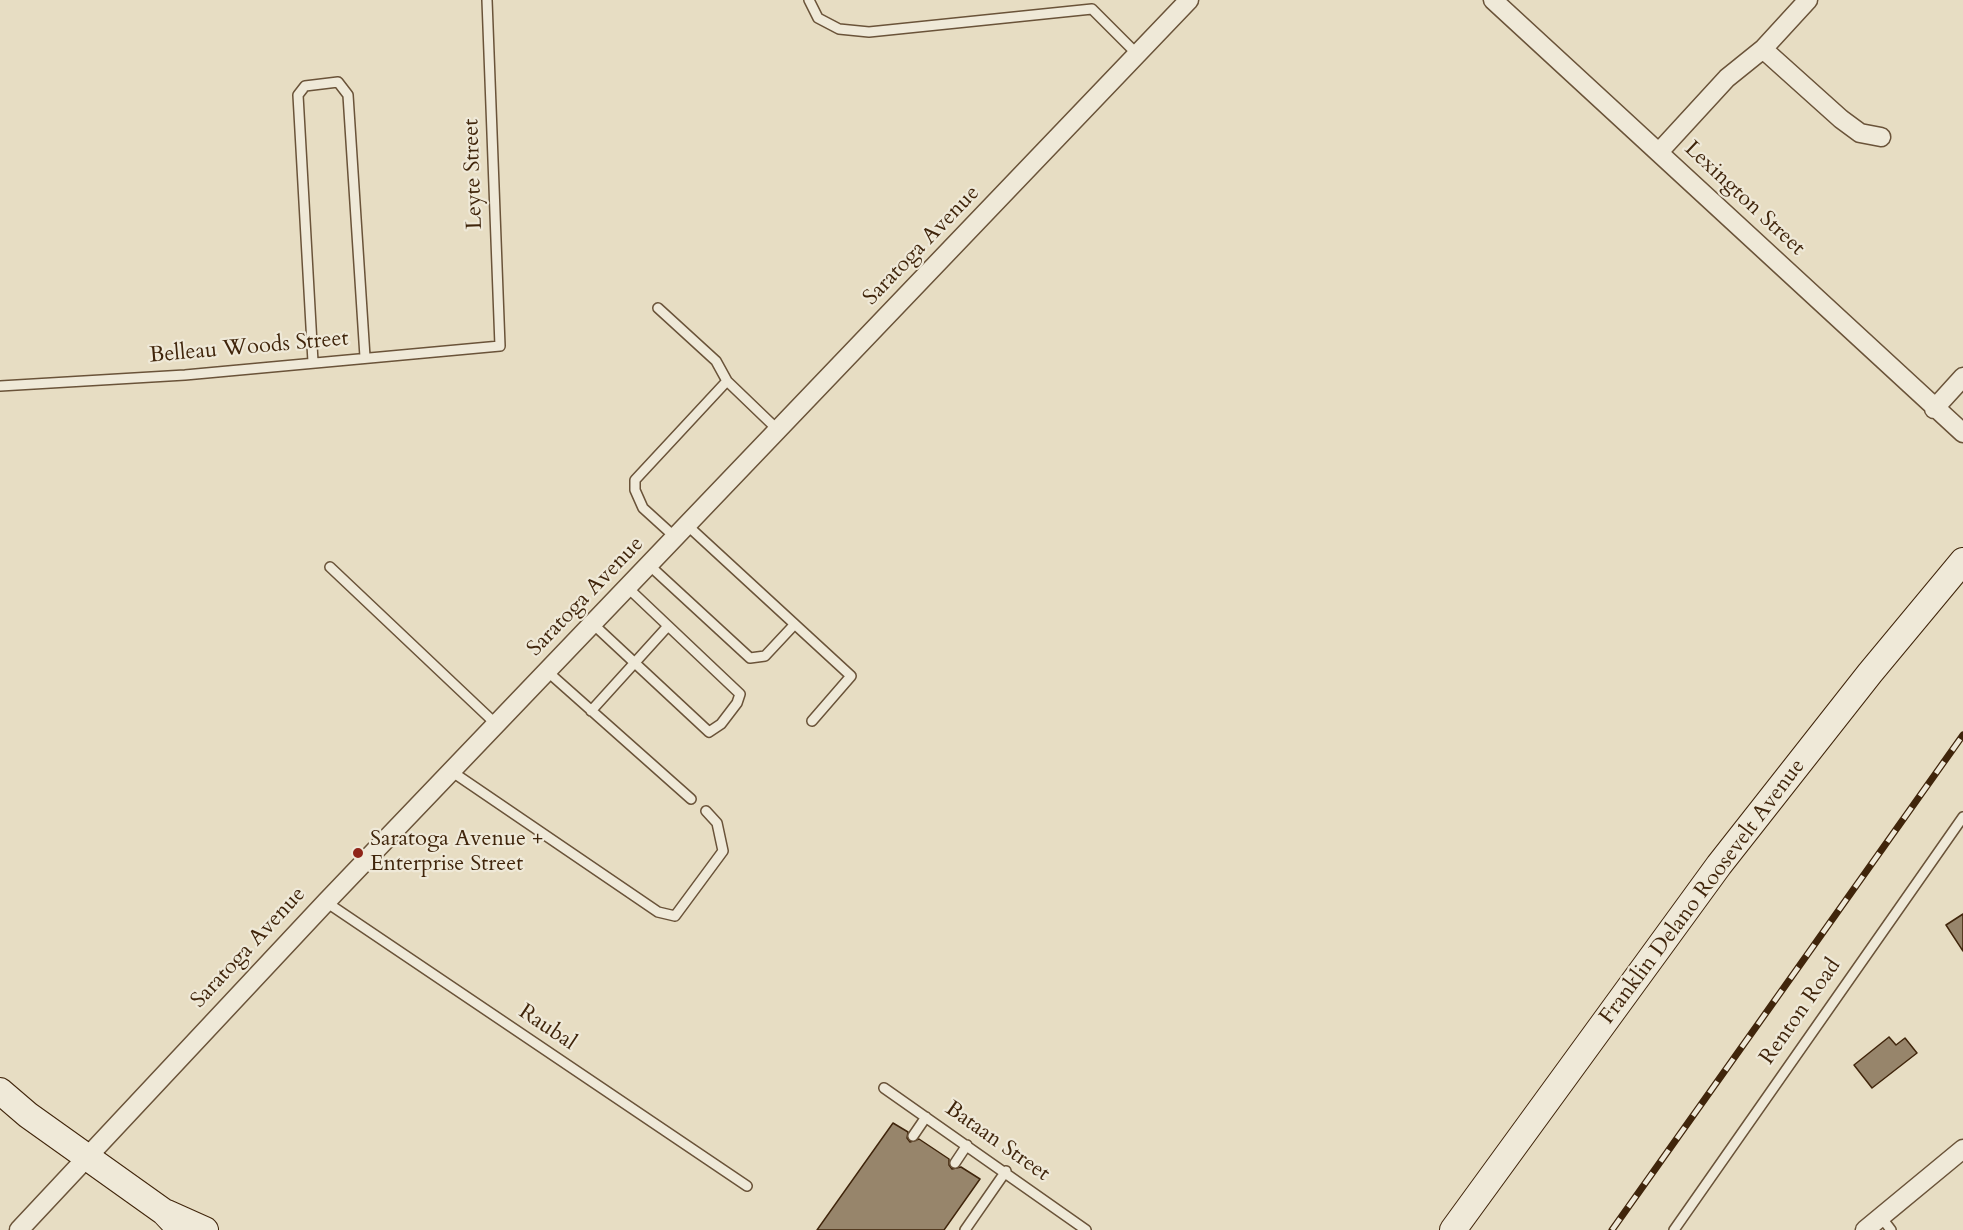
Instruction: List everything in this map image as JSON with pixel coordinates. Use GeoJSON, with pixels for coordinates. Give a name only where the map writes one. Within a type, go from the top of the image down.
{"type":"FeatureCollection","features":[{"type":"Feature","properties":{"kind":"main road","name":"Franklin Delano Roosevelt Avenue"},"geometry":{"type":"LineString","coordinates":[[1453,1230],[1719,865],[1870,673],[1963,561]]}},
{"type":"Feature","properties":{"kind":"main road"},"geometry":{"type":"LineString","coordinates":[[0,1091],[172,1221],[205,1230]]}},
{"type":"Feature","properties":{"kind":"street","name":"Saratoga Avenue"},"geometry":{"type":"LineString","coordinates":[[19,1230],[326,902],[1189,0]]}},
{"type":"Feature","properties":{"kind":"street","name":"Lexington Street"},"geometry":{"type":"LineString","coordinates":[[1493,0],[1934,409],[1963,433]]}},
{"type":"Feature","properties":{"kind":"street"},"geometry":{"type":"LineString","coordinates":[[1659,152],[1727,78],[1763,49],[1808,0]]}},
{"type":"Feature","properties":{"kind":"street"},"geometry":{"type":"LineString","coordinates":[[1763,49],[1841,119],[1860,133],[1881,137]]}},
{"type":"Feature","properties":{"kind":"street"},"geometry":{"type":"LineString","coordinates":[[1934,409],[1963,377]]}},
{"type":"Feature","properties":{"kind":"street"},"geometry":{"type":"LineString","coordinates":[[1865,1230],[1886,1223],[1963,1149]]}},
{"type":"Feature","properties":{"kind":"lane","name":"Leyte Street"},"geometry":{"type":"LineString","coordinates":[[487,0],[500,346]]}},
{"type":"Feature","properties":{"kind":"lane"},"geometry":{"type":"LineString","coordinates":[[809,0],[818,18],[839,29],[869,32],[1092,5],[1138,55]]}},
{"type":"Feature","properties":{"kind":"lane"},"geometry":{"type":"LineString","coordinates":[[313,362],[297,95],[305,86],[339,82],[348,94],[365,357]]}},
{"type":"Feature","properties":{"kind":"lane"},"geometry":{"type":"LineString","coordinates":[[658,308],[716,361],[727,381],[779,430]]}},
{"type":"Feature","properties":{"kind":"lane","name":"Belleau Woods Street"},"geometry":{"type":"LineString","coordinates":[[0,386],[185,375],[500,346]]}},
{"type":"Feature","properties":{"kind":"lane"},"geometry":{"type":"LineString","coordinates":[[727,381],[635,480],[635,490],[643,508],[682,532],[794,624],[851,676],[812,721]]}},
{"type":"Feature","properties":{"kind":"lane"},"geometry":{"type":"LineString","coordinates":[[649,565],[750,658],[765,656],[794,624]]}},
{"type":"Feature","properties":{"kind":"lane"},"geometry":{"type":"LineString","coordinates":[[330,567],[497,724]]}},
{"type":"Feature","properties":{"kind":"lane"},"geometry":{"type":"LineString","coordinates":[[593,624],[709,732],[721,724],[737,703],[740,694],[627,587]]}},
{"type":"Feature","properties":{"kind":"lane"},"geometry":{"type":"LineString","coordinates":[[591,711],[668,626]]}},
{"type":"Feature","properties":{"kind":"lane"},"geometry":{"type":"LineString","coordinates":[[548,672],[691,799]]}},
{"type":"Feature","properties":{"kind":"lane"},"geometry":{"type":"LineString","coordinates":[[451,771],[658,912],[675,916],[723,851],[717,823],[706,811]]}},
{"type":"Feature","properties":{"kind":"lane","name":"Renton Road"},"geometry":{"type":"LineString","coordinates":[[1674,1230],[1963,817]]}},
{"type":"Feature","properties":{"kind":"lane","name":"Raubal"},"geometry":{"type":"LineString","coordinates":[[326,902],[747,1186]]}},
{"type":"Feature","properties":{"kind":"lane","name":"Bataan Street"},"geometry":{"type":"LineString","coordinates":[[884,1088],[1006,1171],[1086,1230]]}},
{"type":"Feature","properties":{"kind":"lane"},"geometry":{"type":"LineString","coordinates":[[913,1136],[926,1117]]}},
{"type":"Feature","properties":{"kind":"lane"},"geometry":{"type":"LineString","coordinates":[[955,1163],[967,1145]]}},
{"type":"Feature","properties":{"kind":"lane"},"geometry":{"type":"LineString","coordinates":[[965,1230],[1006,1171]]}},
{"type":"Feature","properties":{"kind":"building"},"geometry":{"type":"Polygon","coordinates":[[[1963,914],[1963,951],[1946,925],[1963,914]]]}},
{"type":"Feature","properties":{"kind":"building"},"geometry":{"type":"Polygon","coordinates":[[[1889,1037],[1896,1045],[1905,1038],[1917,1053],[1872,1088],[1854,1065],[1889,1037]]]}},
{"type":"Feature","properties":{"kind":"building"},"geometry":{"type":"Polygon","coordinates":[[[893,1123],[908,1132],[907,1138],[910,1142],[919,1139],[949,1159],[952,1169],[961,1167],[980,1179],[944,1230],[817,1230],[893,1123]]]}},
{"type":"Feature","properties":{"kind":"railway"},"geometry":{"type":"LineString","coordinates":[[1612,1230],[1963,735]]}},
{"type":"Feature","properties":{"kind":"place","name":"Saratoga Avenue + Enterprise Street"},"geometry":{"type":"Point","coordinates":[358,853]}}]}
